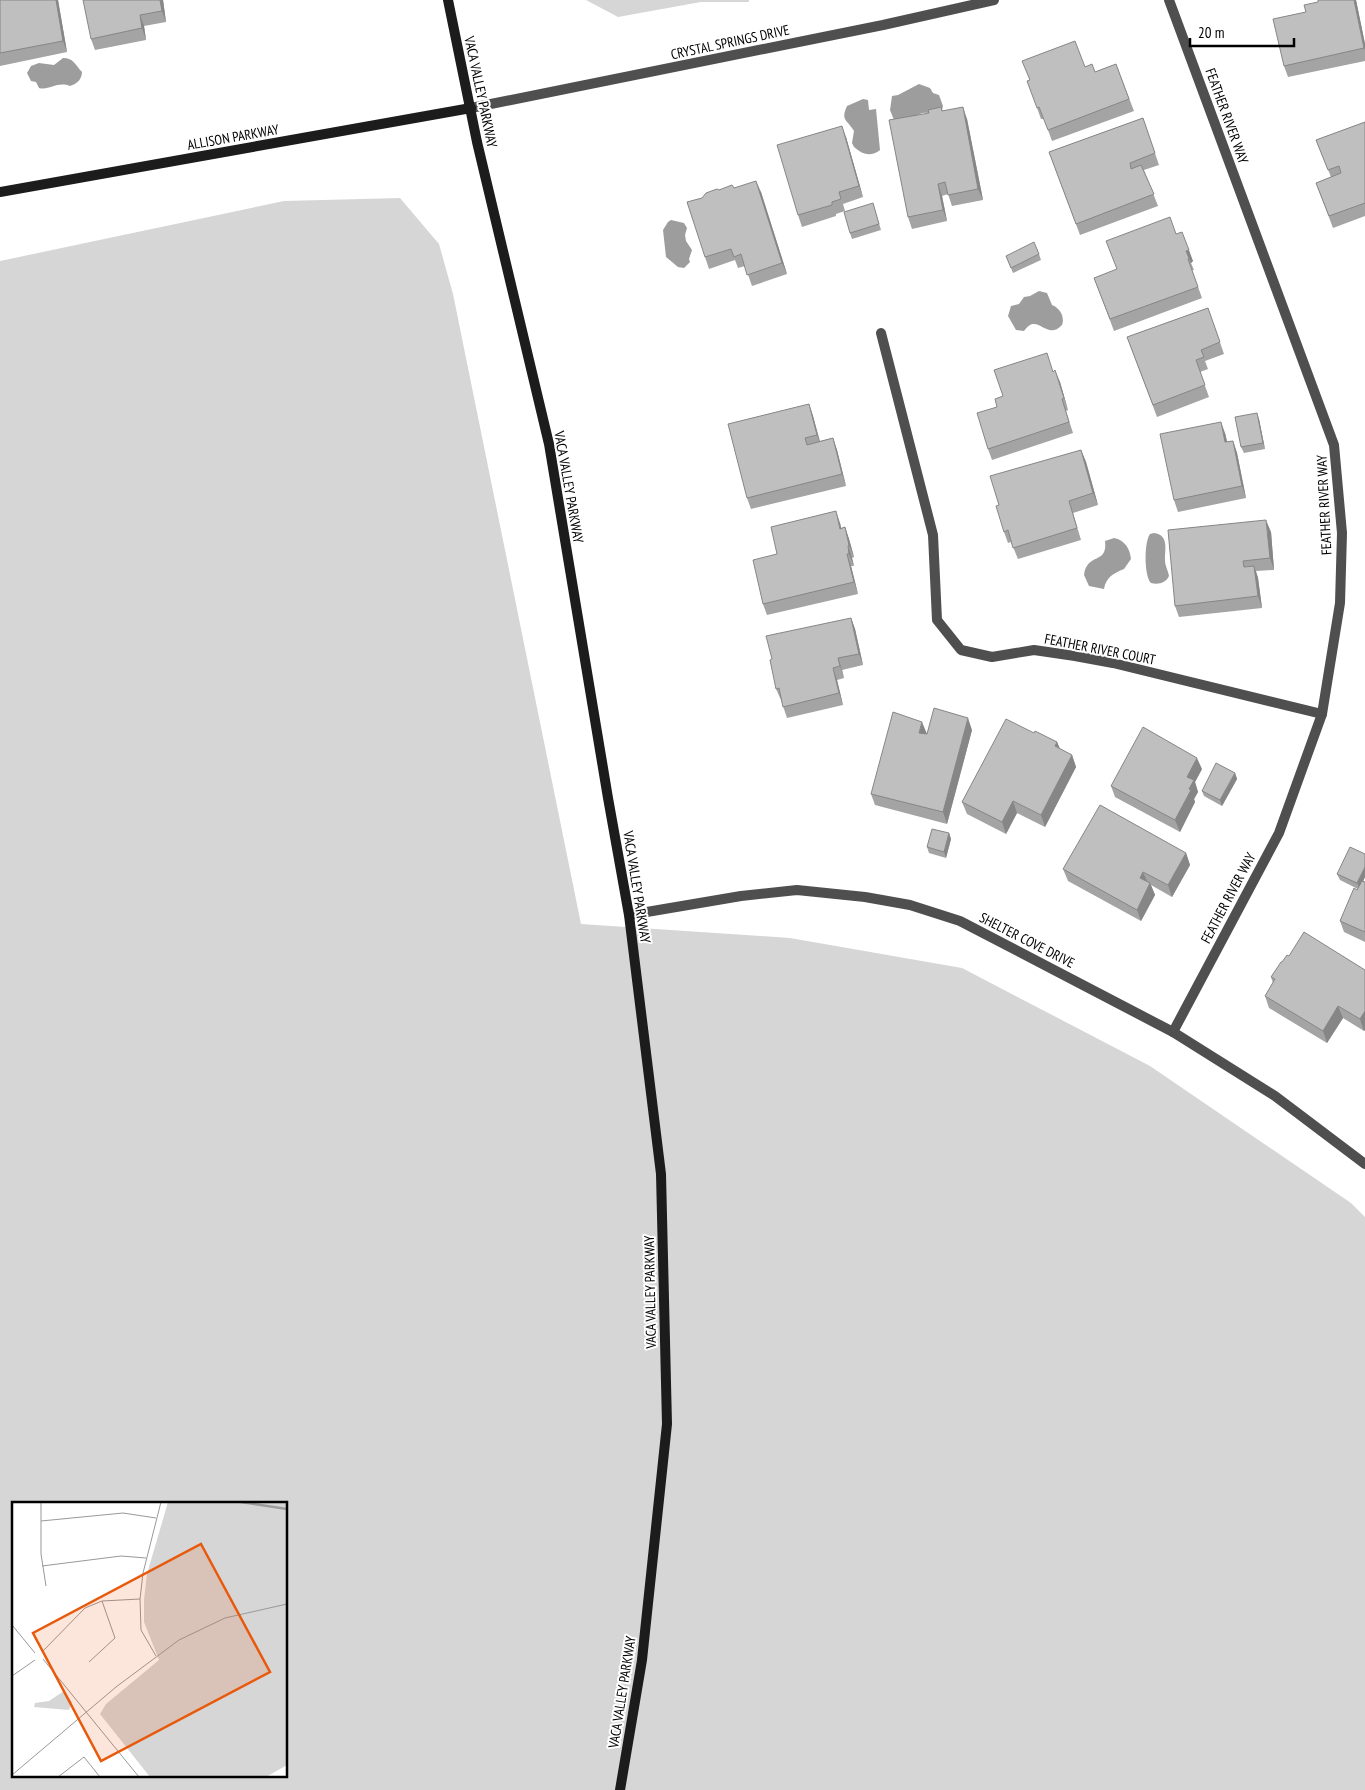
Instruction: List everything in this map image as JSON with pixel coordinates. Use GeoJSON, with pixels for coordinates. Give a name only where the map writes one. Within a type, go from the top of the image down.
{"type":"FeatureCollection","features":[{"type":"Feature","properties":{"kind":"street","name":"VACA VALLEY PARKWAY"},"geometry":{"type":"LineString","coordinates":[[448,0],[477,142],[549,444],[629,915],[661,1174],[667,1424],[642,1660],[620,1790]]}},
{"type":"Feature","properties":{"kind":"street","name":"CRYSTAL SPRINGS DRIVE"},"geometry":{"type":"LineString","coordinates":[[471,108],[873,27],[994,0]]}},
{"type":"Feature","properties":{"kind":"street","name":"FEATHER RIVER WAY"},"geometry":{"type":"LineString","coordinates":[[1169,0],[1334,445],[1342,533],[1340,603],[1322,714],[1279,833],[1173,1032]]}},
{"type":"Feature","properties":{"kind":"street","name":"ALLISON PARKWAY"},"geometry":{"type":"LineString","coordinates":[[0,192],[471,108]]}},
{"type":"Feature","properties":{"kind":"street","name":"FEATHER RIVER COURT"},"geometry":{"type":"LineString","coordinates":[[881,333],[933,536],[937,620],[961,650],[992,657],[1034,650],[1075,656],[1113,663],[1322,714]]}},
{"type":"Feature","properties":{"kind":"street","name":"SHELTER COVE DRIVE"},"geometry":{"type":"LineString","coordinates":[[629,915],[741,896],[797,890],[865,897],[910,905],[960,921],[1173,1032],[1275,1096],[1365,1164]]}},
{"type":"Feature","properties":{"kind":"shaded area"},"geometry":{"type":"Polygon","coordinates":[[[586,0],[749,0],[749,2],[701,2],[618,17],[586,0]]]}},
{"type":"Feature","properties":{"kind":"shaded area"},"geometry":{"type":"Polygon","coordinates":[[[63,58],[72,61],[82,72],[77,83],[70,86],[61,85],[43,89],[39,88],[36,82],[31,81],[27,73],[31,66],[39,63],[54,65],[63,58]]]}},
{"type":"Feature","properties":{"kind":"shaded area"},"geometry":{"type":"Polygon","coordinates":[[[919,84],[930,88],[933,93],[939,95],[943,106],[941,113],[922,113],[912,120],[894,120],[890,110],[892,96],[898,95],[919,84]]]}},
{"type":"Feature","properties":{"kind":"shaded area"},"geometry":{"type":"Polygon","coordinates":[[[863,99],[868,100],[869,110],[876,109],[880,150],[870,154],[861,152],[854,147],[852,143],[854,131],[844,115],[847,106],[863,99]]]}},
{"type":"Feature","properties":{"kind":"shaded area"},"geometry":{"type":"Polygon","coordinates":[[[400,198],[439,244],[453,294],[581,924],[790,938],[962,968],[1150,1066],[1351,1203],[1365,1217],[1365,1790],[0,1790],[0,261],[284,201],[400,198]]]}},
{"type":"Feature","properties":{"kind":"shaded area"},"geometry":{"type":"Polygon","coordinates":[[[671,220],[684,223],[687,228],[686,241],[692,250],[690,262],[684,268],[678,267],[666,257],[663,230],[671,220]]]}},
{"type":"Feature","properties":{"kind":"shaded area"},"geometry":{"type":"Polygon","coordinates":[[[1039,291],[1047,293],[1052,305],[1055,306],[1062,316],[1062,325],[1051,330],[1034,324],[1024,331],[1016,330],[1008,316],[1011,306],[1019,304],[1024,297],[1039,291]]]}},
{"type":"Feature","properties":{"kind":"shaded area"},"geometry":{"type":"Polygon","coordinates":[[[1150,534],[1159,534],[1164,540],[1165,562],[1169,576],[1164,582],[1156,584],[1151,583],[1147,574],[1146,559],[1148,538],[1150,534]]]}},
{"type":"Feature","properties":{"kind":"shaded area"},"geometry":{"type":"Polygon","coordinates":[[[1114,538],[1126,546],[1131,559],[1124,569],[1109,578],[1104,589],[1089,586],[1084,575],[1086,568],[1089,563],[1103,553],[1105,541],[1114,538]]]}},
{"type":"Feature","properties":{"kind":"building"},"geometry":{"type":"Polygon","coordinates":[[[0,0],[56,0],[63,41],[0,53],[0,0]]]}},
{"type":"Feature","properties":{"kind":"building"},"geometry":{"type":"Polygon","coordinates":[[[83,0],[160,0],[162,11],[140,15],[142,28],[91,39],[83,0]]]}},
{"type":"Feature","properties":{"kind":"building"},"geometry":{"type":"Polygon","coordinates":[[[1318,0],[1354,0],[1364,48],[1284,66],[1273,19],[1306,12],[1304,5],[1318,2],[1318,0]]]}},
{"type":"Feature","properties":{"kind":"building"},"geometry":{"type":"Polygon","coordinates":[[[1075,41],[1085,67],[1092,64],[1095,72],[1116,64],[1129,99],[1048,130],[1039,107],[1037,108],[1027,81],[1030,80],[1022,61],[1075,41]]]}},
{"type":"Feature","properties":{"kind":"building"},"geometry":{"type":"Polygon","coordinates":[[[941,107],[942,111],[963,107],[978,189],[948,195],[945,182],[938,184],[943,210],[908,217],[889,120],[929,113],[928,110],[941,107]]]}},
{"type":"Feature","properties":{"kind":"building"},"geometry":{"type":"Polygon","coordinates":[[[1143,118],[1155,153],[1130,163],[1131,169],[1141,165],[1154,194],[1076,224],[1049,152],[1143,118]]]}},
{"type":"Feature","properties":{"kind":"building"},"geometry":{"type":"Polygon","coordinates":[[[1365,122],[1365,203],[1329,216],[1316,183],[1341,173],[1339,166],[1328,170],[1316,140],[1365,122]]]}},
{"type":"Feature","properties":{"kind":"building"},"geometry":{"type":"Polygon","coordinates":[[[842,126],[859,186],[839,192],[841,199],[832,202],[832,205],[798,215],[777,145],[842,126]]]}},
{"type":"Feature","properties":{"kind":"building"},"geometry":{"type":"Polygon","coordinates":[[[756,181],[782,263],[747,275],[741,254],[734,257],[731,249],[705,257],[687,202],[702,198],[706,193],[717,189],[732,185],[734,188],[756,181]]]}},
{"type":"Feature","properties":{"kind":"building"},"geometry":{"type":"Polygon","coordinates":[[[873,203],[879,224],[850,233],[844,212],[873,203]]]}},
{"type":"Feature","properties":{"kind":"building"},"geometry":{"type":"Polygon","coordinates":[[[1170,217],[1176,234],[1182,232],[1189,250],[1186,251],[1188,259],[1198,287],[1110,319],[1094,278],[1117,269],[1106,241],[1170,217]]]}},
{"type":"Feature","properties":{"kind":"building"},"geometry":{"type":"Polygon","coordinates":[[[1034,242],[1039,254],[1011,268],[1006,256],[1034,242]]]}},
{"type":"Feature","properties":{"kind":"building"},"geometry":{"type":"Polygon","coordinates":[[[1208,308],[1220,342],[1201,350],[1204,357],[1196,360],[1205,385],[1153,405],[1127,337],[1208,308]]]}},
{"type":"Feature","properties":{"kind":"building"},"geometry":{"type":"Polygon","coordinates":[[[1047,353],[1064,398],[1062,399],[1069,422],[988,449],[977,413],[997,407],[995,399],[1003,396],[994,370],[1047,353]]]}},
{"type":"Feature","properties":{"kind":"building"},"geometry":{"type":"Polygon","coordinates":[[[809,404],[817,435],[805,438],[807,445],[833,438],[842,474],[747,498],[728,424],[809,404]]]}},
{"type":"Feature","properties":{"kind":"building"},"geometry":{"type":"Polygon","coordinates":[[[1257,413],[1263,443],[1241,447],[1235,417],[1257,413]]]}},
{"type":"Feature","properties":{"kind":"building"},"geometry":{"type":"Polygon","coordinates":[[[1221,422],[1225,442],[1233,441],[1242,486],[1174,500],[1160,434],[1221,422]]]}},
{"type":"Feature","properties":{"kind":"building"},"geometry":{"type":"Polygon","coordinates":[[[1081,450],[1093,493],[1069,501],[1077,528],[1013,548],[1008,530],[1004,532],[996,506],[999,505],[990,476],[1081,450]]]}},
{"type":"Feature","properties":{"kind":"building"},"geometry":{"type":"Polygon","coordinates":[[[836,511],[840,529],[845,527],[849,545],[849,554],[847,554],[854,582],[763,604],[753,560],[777,554],[771,527],[836,511]]]}},
{"type":"Feature","properties":{"kind":"building"},"geometry":{"type":"Polygon","coordinates":[[[1266,520],[1270,558],[1243,561],[1244,567],[1254,566],[1258,596],[1175,606],[1168,530],[1266,520]]]}},
{"type":"Feature","properties":{"kind":"building"},"geometry":{"type":"Polygon","coordinates":[[[851,618],[859,654],[838,658],[840,666],[833,668],[839,693],[783,707],[779,688],[776,689],[770,660],[772,659],[766,636],[851,618]]]}},
{"type":"Feature","properties":{"kind":"building"},"geometry":{"type":"Polygon","coordinates":[[[934,708],[968,718],[943,812],[871,794],[893,712],[922,722],[919,733],[927,734],[934,708]]]}},
{"type":"Feature","properties":{"kind":"building"},"geometry":{"type":"Polygon","coordinates":[[[1006,719],[1057,742],[1055,746],[1072,755],[1041,815],[1013,801],[1002,822],[962,802],[1006,719]]]}},
{"type":"Feature","properties":{"kind":"building"},"geometry":{"type":"Polygon","coordinates":[[[1143,727],[1197,758],[1187,777],[1194,780],[1189,789],[1191,790],[1175,820],[1111,786],[1143,727]]]}},
{"type":"Feature","properties":{"kind":"building"},"geometry":{"type":"Polygon","coordinates":[[[1216,763],[1235,773],[1220,800],[1202,791],[1216,763]]]}},
{"type":"Feature","properties":{"kind":"building"},"geometry":{"type":"Polygon","coordinates":[[[1100,805],[1186,853],[1168,885],[1143,872],[1140,878],[1150,883],[1137,910],[1063,869],[1100,805]]]}},
{"type":"Feature","properties":{"kind":"building"},"geometry":{"type":"Polygon","coordinates":[[[932,829],[949,833],[944,852],[927,847],[932,829]]]}},
{"type":"Feature","properties":{"kind":"building"},"geometry":{"type":"Polygon","coordinates":[[[1350,847],[1365,854],[1365,867],[1357,883],[1337,874],[1350,847]]]}},
{"type":"Feature","properties":{"kind":"building"},"geometry":{"type":"Polygon","coordinates":[[[1362,881],[1365,882],[1365,932],[1340,921],[1354,888],[1357,890],[1362,881]]]}},
{"type":"Feature","properties":{"kind":"building"},"geometry":{"type":"Polygon","coordinates":[[[1304,932],[1365,970],[1365,1011],[1360,1019],[1338,1006],[1323,1031],[1265,996],[1275,979],[1271,977],[1287,955],[1289,956],[1304,932]]]}}]}
